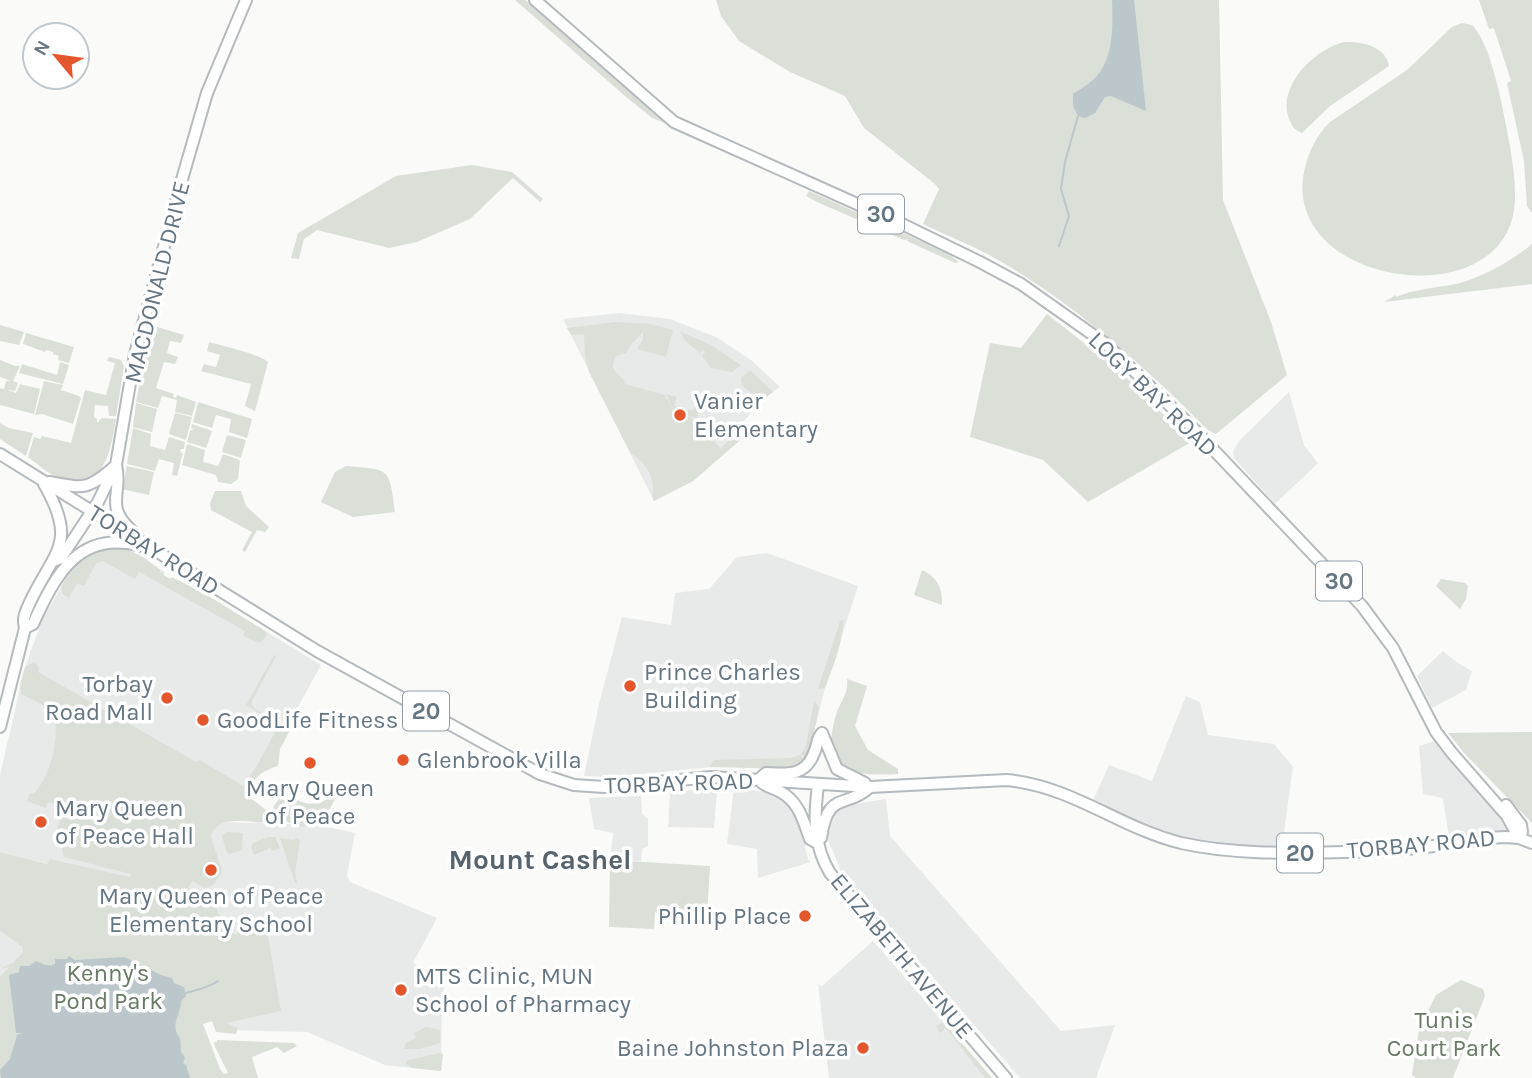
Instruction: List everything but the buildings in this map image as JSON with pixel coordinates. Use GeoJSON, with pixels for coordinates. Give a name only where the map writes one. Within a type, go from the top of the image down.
{"type":"FeatureCollection","features":[{"type":"Feature","properties":{"kind":"main road","name":"MACDONALD DRIVE"},"geometry":{"type":"LineString","coordinates":[[0,727],[24,628],[22,620],[28,606],[60,562],[116,465],[135,355],[180,188],[207,93],[246,0]]}},
{"type":"Feature","properties":{"kind":"main road","name":"LOGY BAY ROAD"},"geometry":{"type":"LineString","coordinates":[[535,0],[674,121],[980,262],[1021,284],[1106,344],[1190,425],[1362,606],[1393,648],[1436,732],[1500,806],[1519,838]]}},
{"type":"Feature","properties":{"kind":"main road","name":"TORBAY ROAD"},"geometry":{"type":"LineString","coordinates":[[0,454],[325,656],[547,778],[574,785],[604,787],[700,778],[759,779],[870,787],[992,780],[1028,782],[1074,797],[1161,837],[1242,852],[1373,851],[1490,838],[1519,838]]}},
{"type":"Feature","properties":{"kind":"main road"},"geometry":{"type":"LineString","coordinates":[[43,481],[85,487],[116,465],[116,509],[128,527],[152,549]]}},
{"type":"Feature","properties":{"kind":"main road"},"geometry":{"type":"LineString","coordinates":[[43,481],[56,505],[62,526],[60,562],[100,542],[125,541],[152,549]]}},
{"type":"Feature","properties":{"kind":"main road"},"geometry":{"type":"LineString","coordinates":[[822,733],[837,769],[870,787],[860,796],[845,798],[833,806],[825,817],[822,837],[817,843],[810,839],[802,814],[793,802],[782,793],[765,786],[759,779],[766,773],[790,775],[800,770],[814,755],[822,733]]}},
{"type":"Feature","properties":{"kind":"main road","name":"ELIZABETH AVENUE"},"geometry":{"type":"LineString","coordinates":[[818,785],[817,843],[822,859],[835,880],[1006,1078]]}},
{"type":"Feature","properties":{"kind":"main road","name":"LOGY BAY ROAD"},"geometry":{"type":"LineString","coordinates":[[1492,796],[1532,828]]}},
{"type":"Feature","properties":{"kind":"main road"},"geometry":{"type":"LineString","coordinates":[[1490,838],[1501,831],[1504,825],[1500,806]]}},
{"type":"Feature","properties":{"kind":"main road"},"geometry":{"type":"LineString","coordinates":[[1513,811],[1523,829],[1519,838],[1532,843]]}},
{"type":"Feature","properties":{"kind":"shaded area"},"geometry":{"type":"Polygon","coordinates":[[[1112,0],[1134,0],[1146,111],[1111,96],[1105,97],[1095,113],[1085,118],[1078,116],[1073,106],[1073,94],[1096,77],[1106,60],[1111,40],[1112,0]]]}},
{"type":"Feature","properties":{"kind":"shaded area","name":"Vanier Elementary"},"geometry":{"type":"Polygon","coordinates":[[[620,313],[670,319],[716,337],[751,360],[780,387],[762,400],[738,428],[746,435],[693,481],[654,501],[563,319],[620,313]]]}},
{"type":"Feature","properties":{"kind":"shaded area"},"geometry":{"type":"Polygon","coordinates":[[[1289,392],[1304,445],[1318,463],[1275,504],[1234,458],[1233,451],[1240,440],[1289,392]]]}},
{"type":"Feature","properties":{"kind":"shaded area"},"geometry":{"type":"Polygon","coordinates":[[[767,553],[858,586],[825,688],[808,756],[802,762],[774,769],[720,766],[614,777],[584,776],[599,704],[622,617],[671,625],[675,593],[709,589],[737,557],[767,553]]]}},
{"type":"Feature","properties":{"kind":"shaded area"},"geometry":{"type":"Polygon","coordinates":[[[139,554],[164,572],[163,575],[205,594],[321,665],[276,747],[245,794],[219,822],[319,825],[355,833],[347,875],[350,882],[437,918],[413,963],[446,982],[442,996],[441,1071],[385,1065],[307,1032],[229,1030],[48,864],[0,852],[0,775],[25,667],[44,615],[76,564],[139,554]]]}},
{"type":"Feature","properties":{"kind":"shaded area"},"geometry":{"type":"Polygon","coordinates":[[[1443,651],[1472,671],[1466,690],[1432,708],[1417,676],[1443,651]]]}},
{"type":"Feature","properties":{"kind":"shaded area"},"geometry":{"type":"Polygon","coordinates":[[[1186,696],[1200,702],[1208,735],[1274,744],[1293,767],[1281,853],[1182,843],[1091,805],[1109,765],[1152,781],[1186,696]]]}},
{"type":"Feature","properties":{"kind":"shaded area"},"geometry":{"type":"Polygon","coordinates":[[[1441,739],[1492,796],[1513,811],[1522,832],[1450,844],[1443,798],[1423,794],[1419,746],[1441,739]]]}},
{"type":"Feature","properties":{"kind":"shaded area"},"geometry":{"type":"Polygon","coordinates":[[[709,788],[717,793],[714,828],[668,827],[670,793],[709,788]]]}},
{"type":"Feature","properties":{"kind":"shaded area"},"geometry":{"type":"Polygon","coordinates":[[[734,788],[769,792],[791,805],[799,821],[811,862],[758,878],[757,849],[727,844],[734,788]]]}},
{"type":"Feature","properties":{"kind":"shaded area"},"geometry":{"type":"Polygon","coordinates":[[[641,796],[642,814],[648,819],[648,846],[642,849],[641,861],[610,860],[613,833],[594,829],[589,798],[641,796]]]}},
{"type":"Feature","properties":{"kind":"shaded area"},"geometry":{"type":"Polygon","coordinates":[[[886,799],[890,836],[1061,1031],[1115,1025],[1096,1078],[1020,1078],[841,871],[828,840],[827,831],[831,816],[841,806],[886,799]]]}},
{"type":"Feature","properties":{"kind":"shaded area"},"geometry":{"type":"Polygon","coordinates":[[[0,931],[22,947],[23,952],[0,985],[0,931]]]}},
{"type":"Feature","properties":{"kind":"shaded area"},"geometry":{"type":"Polygon","coordinates":[[[873,941],[992,1078],[829,1078],[818,984],[822,986],[873,941]]]}},
{"type":"Feature","properties":{"kind":"shaded area"},"geometry":{"type":"Polygon","coordinates":[[[69,956],[75,960],[124,957],[172,978],[174,983],[184,987],[186,996],[181,1001],[175,1024],[181,1052],[185,1058],[183,1063],[190,1078],[1,1078],[0,1070],[10,1059],[17,1035],[23,1033],[16,1033],[9,975],[19,972],[20,966],[29,966],[36,961],[52,965],[55,964],[55,959],[67,959],[69,956]]]}},
{"type":"Feature","properties":{"kind":"green space"},"geometry":{"type":"Polygon","coordinates":[[[515,0],[525,0],[666,121],[665,123],[652,118],[625,96],[515,0]]]}},
{"type":"Feature","properties":{"kind":"green space"},"geometry":{"type":"Polygon","coordinates":[[[716,0],[1219,0],[1223,200],[1271,322],[1287,375],[1216,434],[1208,430],[1132,358],[1050,293],[991,256],[923,224],[939,189],[935,184],[864,128],[845,96],[790,72],[739,41],[721,16],[716,0]]]}},
{"type":"Feature","properties":{"kind":"green space"},"geometry":{"type":"Polygon","coordinates":[[[1479,0],[1532,0],[1532,213],[1527,206],[1524,161],[1507,83],[1511,81],[1494,28],[1489,29],[1479,0]]]}},
{"type":"Feature","properties":{"kind":"green space"},"geometry":{"type":"Polygon","coordinates":[[[1462,23],[1472,25],[1486,49],[1497,82],[1510,146],[1515,202],[1500,243],[1473,264],[1437,274],[1398,274],[1360,263],[1328,243],[1308,215],[1303,178],[1306,162],[1320,134],[1330,122],[1407,70],[1452,27],[1462,23]]]}},
{"type":"Feature","properties":{"kind":"green space"},"geometry":{"type":"Polygon","coordinates":[[[1344,42],[1365,44],[1378,49],[1387,59],[1389,66],[1330,106],[1302,133],[1299,132],[1288,116],[1289,92],[1294,80],[1302,69],[1322,52],[1344,42]]]}},
{"type":"Feature","properties":{"kind":"green space"},"geometry":{"type":"Polygon","coordinates":[[[472,165],[512,172],[543,199],[540,202],[513,178],[470,219],[417,242],[389,248],[317,230],[304,239],[299,259],[291,258],[298,233],[396,176],[472,165]]]}},
{"type":"Feature","properties":{"kind":"green space"},"geometry":{"type":"Polygon","coordinates":[[[809,191],[947,253],[959,262],[955,263],[907,241],[908,239],[904,240],[817,202],[806,196],[809,191]]]}},
{"type":"Feature","properties":{"kind":"green space"},"geometry":{"type":"Polygon","coordinates":[[[1532,244],[1532,284],[1384,302],[1396,295],[1470,280],[1498,267],[1532,244]]]}},
{"type":"Feature","properties":{"kind":"green space"},"geometry":{"type":"Polygon","coordinates":[[[1047,314],[1121,372],[1191,442],[1088,502],[1043,460],[970,437],[990,343],[1021,348],[1047,314]]]}},
{"type":"Feature","properties":{"kind":"green space"},"geometry":{"type":"Polygon","coordinates":[[[615,322],[651,324],[673,330],[666,357],[637,349],[643,339],[643,332],[626,353],[616,356],[614,369],[625,384],[665,395],[674,412],[666,394],[677,397],[674,406],[693,411],[697,402],[701,403],[697,418],[680,414],[697,420],[721,449],[738,429],[746,435],[693,481],[654,501],[649,472],[641,461],[631,454],[589,372],[584,334],[571,335],[567,328],[615,322]]]}},
{"type":"Feature","properties":{"kind":"green space"},"geometry":{"type":"Polygon","coordinates":[[[0,325],[24,332],[19,345],[0,341],[0,325]]]}},
{"type":"Feature","properties":{"kind":"green space"},"geometry":{"type":"Polygon","coordinates":[[[154,326],[184,335],[181,343],[170,341],[167,353],[178,357],[175,364],[164,362],[156,388],[174,394],[173,397],[176,398],[177,395],[196,402],[192,416],[175,412],[177,400],[162,396],[158,408],[136,402],[150,330],[154,326]]]}},
{"type":"Feature","properties":{"kind":"green space"},"geometry":{"type":"Polygon","coordinates":[[[681,332],[711,345],[741,365],[732,372],[711,368],[702,356],[705,352],[703,350],[700,353],[684,340],[681,332]]]}},
{"type":"Feature","properties":{"kind":"green space"},"geometry":{"type":"Polygon","coordinates":[[[26,333],[74,347],[69,363],[58,360],[59,356],[53,352],[23,344],[26,333]]]}},
{"type":"Feature","properties":{"kind":"green space"},"geometry":{"type":"Polygon","coordinates":[[[209,342],[268,362],[255,411],[245,406],[251,384],[201,371],[204,364],[216,367],[220,355],[207,351],[209,342]]]}},
{"type":"Feature","properties":{"kind":"green space"},"geometry":{"type":"Polygon","coordinates":[[[109,357],[121,360],[124,366],[116,416],[109,416],[108,406],[95,405],[94,417],[97,423],[102,418],[116,419],[108,454],[104,465],[89,480],[65,481],[50,474],[28,457],[34,437],[40,439],[42,436],[71,443],[85,390],[106,395],[115,363],[107,361],[109,357]]]}},
{"type":"Feature","properties":{"kind":"green space"},"geometry":{"type":"Polygon","coordinates":[[[0,360],[20,366],[13,381],[18,383],[15,391],[6,389],[16,393],[20,384],[40,389],[34,414],[0,405],[0,388],[4,389],[6,381],[11,381],[0,377],[0,360]]]}},
{"type":"Feature","properties":{"kind":"green space"},"geometry":{"type":"Polygon","coordinates":[[[60,362],[69,365],[63,384],[19,373],[22,364],[57,375],[60,362]]]}},
{"type":"Feature","properties":{"kind":"green space"},"geometry":{"type":"Polygon","coordinates":[[[750,370],[773,392],[762,400],[742,386],[741,378],[750,370]]]}},
{"type":"Feature","properties":{"kind":"green space"},"geometry":{"type":"Polygon","coordinates":[[[44,381],[63,385],[61,390],[81,398],[73,424],[42,414],[35,415],[44,381]]]}},
{"type":"Feature","properties":{"kind":"green space"},"geometry":{"type":"Polygon","coordinates":[[[198,402],[252,419],[247,438],[229,432],[231,419],[216,415],[212,428],[193,422],[198,402]]]}},
{"type":"Feature","properties":{"kind":"green space"},"geometry":{"type":"Polygon","coordinates":[[[136,403],[157,409],[152,432],[133,427],[136,403]]]}},
{"type":"Feature","properties":{"kind":"green space"},"geometry":{"type":"Polygon","coordinates":[[[175,413],[192,417],[186,440],[169,434],[175,413]]]}},
{"type":"Feature","properties":{"kind":"green space"},"geometry":{"type":"Polygon","coordinates":[[[0,423],[9,428],[33,433],[26,456],[0,439],[0,423]]]}},
{"type":"Feature","properties":{"kind":"green space"},"geometry":{"type":"Polygon","coordinates":[[[192,424],[212,431],[206,448],[187,442],[190,431],[194,429],[191,428],[192,424]]]}},
{"type":"Feature","properties":{"kind":"green space"},"geometry":{"type":"Polygon","coordinates":[[[133,428],[151,434],[150,446],[165,450],[169,437],[185,442],[184,449],[180,452],[183,453],[177,476],[172,475],[174,463],[159,459],[155,471],[127,464],[133,428]]]}},
{"type":"Feature","properties":{"kind":"green space"},"geometry":{"type":"Polygon","coordinates":[[[227,435],[246,440],[241,458],[222,452],[227,435]]]}},
{"type":"Feature","properties":{"kind":"green space"},"geometry":{"type":"Polygon","coordinates":[[[187,444],[205,450],[203,462],[218,466],[223,454],[240,460],[238,479],[231,484],[218,482],[216,475],[182,465],[187,444]]]}},
{"type":"Feature","properties":{"kind":"green space"},"geometry":{"type":"Polygon","coordinates":[[[127,466],[154,472],[149,495],[122,489],[127,466]]]}},
{"type":"Feature","properties":{"kind":"green space"},"geometry":{"type":"Polygon","coordinates":[[[346,466],[380,470],[385,474],[391,486],[395,512],[353,517],[321,502],[335,472],[346,466]]]}},
{"type":"Feature","properties":{"kind":"green space"},"geometry":{"type":"Polygon","coordinates":[[[215,491],[241,491],[246,506],[269,527],[265,532],[257,530],[245,552],[242,550],[252,532],[211,510],[210,503],[215,491]]]}},
{"type":"Feature","properties":{"kind":"green space"},"geometry":{"type":"Polygon","coordinates":[[[112,545],[138,554],[160,570],[159,573],[164,572],[163,575],[170,579],[172,577],[205,594],[265,631],[267,635],[260,643],[243,636],[245,631],[139,572],[135,579],[103,561],[96,563],[84,586],[77,583],[69,598],[63,594],[61,587],[76,565],[95,551],[112,545]]]}},
{"type":"Feature","properties":{"kind":"green space"},"geometry":{"type":"Polygon","coordinates":[[[922,570],[938,584],[942,605],[914,595],[922,570]]]}},
{"type":"Feature","properties":{"kind":"green space"},"geometry":{"type":"Polygon","coordinates":[[[1441,579],[1465,583],[1468,586],[1466,599],[1460,609],[1436,586],[1441,579]]]}},
{"type":"Feature","properties":{"kind":"green space"},"geometry":{"type":"Polygon","coordinates":[[[843,620],[840,645],[825,688],[818,689],[840,621],[843,620]]]}},
{"type":"Feature","properties":{"kind":"green space","name":"Kenny's Pond Park"},"geometry":{"type":"Polygon","coordinates":[[[274,655],[276,656],[251,703],[255,709],[279,723],[291,719],[294,723],[280,749],[278,766],[258,776],[245,794],[273,815],[275,820],[221,824],[211,836],[222,871],[210,887],[205,888],[192,881],[188,888],[198,893],[190,896],[191,900],[202,894],[213,901],[226,931],[230,930],[235,935],[247,926],[266,923],[281,1011],[226,1023],[238,1028],[236,1034],[216,1032],[212,1021],[203,1024],[220,1069],[224,1074],[228,1073],[215,1047],[214,1042],[217,1040],[294,1043],[297,1046],[284,1053],[277,1047],[252,1057],[258,1078],[0,1078],[0,977],[9,967],[3,968],[0,964],[3,967],[13,963],[23,952],[22,947],[0,931],[0,852],[47,864],[50,859],[130,877],[131,874],[64,857],[56,835],[63,806],[48,802],[46,808],[27,801],[30,793],[34,793],[46,776],[56,729],[51,709],[21,694],[20,685],[25,667],[34,662],[39,667],[38,672],[243,786],[279,725],[246,705],[274,655]]]}},
{"type":"Feature","properties":{"kind":"green space"},"geometry":{"type":"Polygon","coordinates":[[[847,679],[867,686],[855,726],[868,750],[898,769],[898,774],[881,775],[854,771],[843,767],[836,759],[832,748],[832,734],[836,715],[847,689],[847,679]]]}},
{"type":"Feature","properties":{"kind":"green space"},"geometry":{"type":"Polygon","coordinates":[[[814,701],[819,708],[806,759],[801,754],[806,746],[814,701]]]}},
{"type":"Feature","properties":{"kind":"green space"},"geometry":{"type":"Polygon","coordinates":[[[1532,732],[1532,823],[1448,733],[1532,732]]]}},
{"type":"Feature","properties":{"kind":"green space"},"geometry":{"type":"Polygon","coordinates":[[[800,755],[805,760],[791,769],[709,767],[714,760],[791,758],[800,755]]]}},
{"type":"Feature","properties":{"kind":"green space"},"geometry":{"type":"Polygon","coordinates":[[[282,795],[313,804],[334,796],[336,798],[320,825],[298,826],[288,822],[273,807],[282,795]]]}},
{"type":"Feature","properties":{"kind":"green space"},"geometry":{"type":"Polygon","coordinates":[[[227,832],[243,833],[242,850],[227,853],[222,836],[227,832]]]}},
{"type":"Feature","properties":{"kind":"green space"},"geometry":{"type":"Polygon","coordinates":[[[275,837],[280,848],[272,851],[270,848],[254,855],[251,847],[253,843],[275,837]]]}},
{"type":"Feature","properties":{"kind":"green space"},"geometry":{"type":"Polygon","coordinates":[[[280,838],[298,838],[300,841],[295,883],[280,838]]]}},
{"type":"Feature","properties":{"kind":"green space"},"geometry":{"type":"Polygon","coordinates":[[[610,860],[710,866],[707,916],[655,912],[654,929],[609,927],[610,860]]]}},
{"type":"Feature","properties":{"kind":"green space","name":"Tunis Court Park"},"geometry":{"type":"Polygon","coordinates":[[[1461,980],[1483,989],[1485,996],[1453,1078],[1416,1078],[1412,1075],[1419,1029],[1436,995],[1461,980]]]}},
{"type":"Feature","properties":{"kind":"green space"},"geometry":{"type":"Polygon","coordinates":[[[942,1023],[992,1078],[985,1078],[946,1028],[940,1033],[936,1026],[942,1023]]]}},
{"type":"Feature","properties":{"kind":"green space"},"geometry":{"type":"Polygon","coordinates":[[[426,1027],[440,1030],[440,1043],[420,1049],[404,1049],[406,1043],[416,1038],[414,1033],[426,1027]]]}},
{"type":"Feature","properties":{"kind":"green space"},"geometry":{"type":"Polygon","coordinates":[[[443,1054],[441,1071],[413,1068],[406,1064],[406,1061],[443,1054]]]}},
{"type":"Feature","properties":{"kind":"waterway"},"geometry":{"type":"LineString","coordinates":[[1059,246],[1069,216],[1061,189],[1065,162],[1078,116]]}},
{"type":"Feature","properties":{"kind":"waterway"},"geometry":{"type":"LineString","coordinates":[[186,993],[218,981]]}},
{"type":"Feature","properties":{"kind":"place","name":"Vanier Elementary"},"geometry":{"type":"Point","coordinates":[680,415]}},
{"type":"Feature","properties":{"kind":"place","name":"Prince Charles Building"},"geometry":{"type":"Point","coordinates":[630,686]}},
{"type":"Feature","properties":{"kind":"place","name":"Torbay Road Mall"},"geometry":{"type":"Point","coordinates":[167,698]}},
{"type":"Feature","properties":{"kind":"place","name":"GoodLife Fitness"},"geometry":{"type":"Point","coordinates":[203,720]}},
{"type":"Feature","properties":{"kind":"place","name":"Glenbrook Villa"},"geometry":{"type":"Point","coordinates":[403,760]}},
{"type":"Feature","properties":{"kind":"place","name":"Mary Queen of Peace"},"geometry":{"type":"Point","coordinates":[310,763]}},
{"type":"Feature","properties":{"kind":"place","name":"Mary Queen of Peace Hall"},"geometry":{"type":"Point","coordinates":[41,822]}},
{"type":"Feature","properties":{"kind":"place","name":"Mary Queen of Peace Elementary School"},"geometry":{"type":"Point","coordinates":[211,870]}},
{"type":"Feature","properties":{"kind":"place","name":"Phillip Place"},"geometry":{"type":"Point","coordinates":[805,916]}},
{"type":"Feature","properties":{"kind":"place","name":"MTS Clinic, MUN School of Pharmacy"},"geometry":{"type":"Point","coordinates":[401,990]}},
{"type":"Feature","properties":{"kind":"place","name":"Baine Johnston Plaza"},"geometry":{"type":"Point","coordinates":[863,1048]}},
{"type":"Feature","properties":{"kind":"district","name":"Mount Cashel"},"geometry":{"type":"Point","coordinates":[540,859]}}]}
